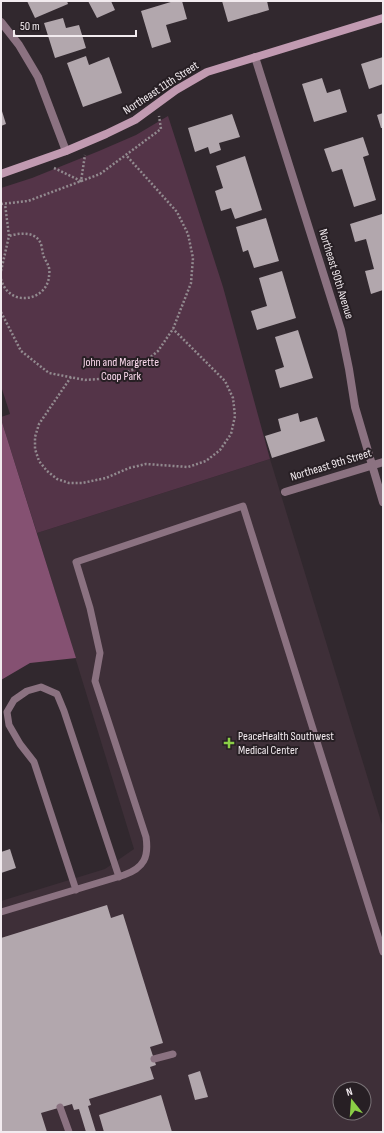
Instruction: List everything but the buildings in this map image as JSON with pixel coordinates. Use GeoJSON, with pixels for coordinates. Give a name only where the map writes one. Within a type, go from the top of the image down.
{"type":"FeatureCollection","features":[{"type":"Feature","properties":{"kind":"street","name":"Northeast 11th Street"},"geometry":{"type":"LineString","coordinates":[[1,174],[66,151],[135,120],[176,90],[207,72],[383,18]]}},
{"type":"Feature","properties":{"kind":"street"},"geometry":{"type":"LineString","coordinates":[[1,22],[19,45],[38,77],[66,151]]}},
{"type":"Feature","properties":{"kind":"street","name":"Northeast 90th Avenue"},"geometry":{"type":"LineString","coordinates":[[256,57],[340,330],[349,369],[355,407],[383,502]]}},
{"type":"Feature","properties":{"kind":"street","name":"Northeast 9th Street"},"geometry":{"type":"LineString","coordinates":[[285,492],[383,462]]}},
{"type":"Feature","properties":{"kind":"lane"},"geometry":{"type":"LineString","coordinates":[[1,912],[134,872],[141,865],[146,856],[146,837],[96,681],[100,653],[90,608],[76,562],[243,506],[383,952]]}},
{"type":"Feature","properties":{"kind":"lane"},"geometry":{"type":"LineString","coordinates":[[76,890],[34,762],[20,744],[9,725],[8,712],[14,700],[27,691],[41,687],[57,694],[119,877]]}},
{"type":"Feature","properties":{"kind":"lane"},"geometry":{"type":"LineString","coordinates":[[154,1059],[173,1054]]}},
{"type":"Feature","properties":{"kind":"lane"},"geometry":{"type":"LineString","coordinates":[[60,1107],[69,1132]]}},
{"type":"Feature","properties":{"kind":"path"},"geometry":{"type":"LineString","coordinates":[[1,204],[28,201],[100,174],[161,129],[158,104]]}},
{"type":"Feature","properties":{"kind":"path"},"geometry":{"type":"LineString","coordinates":[[81,182],[88,142]]}},
{"type":"Feature","properties":{"kind":"path"},"geometry":{"type":"LineString","coordinates":[[1,312],[21,351],[48,373],[85,380],[112,378],[137,368],[158,351],[173,329],[191,283],[193,258],[188,234],[176,212],[126,154]]}},
{"type":"Feature","properties":{"kind":"path"},"geometry":{"type":"LineString","coordinates":[[39,160],[81,182]]}},
{"type":"Feature","properties":{"kind":"path"},"geometry":{"type":"LineString","coordinates":[[1,271],[9,236],[5,204]]}},
{"type":"Feature","properties":{"kind":"path"},"geometry":{"type":"LineString","coordinates":[[1,279],[2,284],[7,291],[13,296],[22,298],[30,298],[38,295],[44,289],[48,281],[50,269],[43,255],[40,242],[36,238],[23,233],[9,236]]}},
{"type":"Feature","properties":{"kind":"path"},"geometry":{"type":"LineString","coordinates":[[71,378],[39,424],[35,437],[35,449],[39,461],[47,472],[57,479],[69,483],[82,483],[106,478],[129,468],[146,464],[188,467],[206,461],[220,450],[231,434],[235,416],[233,398],[225,381],[173,329]]}},
{"type":"Feature","properties":{"kind":"shaded area"},"geometry":{"type":"Polygon","coordinates":[[[1,419],[76,658],[30,663],[1,680],[1,419]]]}},
{"type":"Feature","properties":{"kind":"shaded area","name":"PeaceHealth Southwest Medical Center"},"geometry":{"type":"Polygon","coordinates":[[[270,459],[383,828],[383,1132],[1,1132],[1,901],[105,869],[134,849],[37,533],[270,459]]]}},
{"type":"Feature","properties":{"kind":"green space","name":"John and Margrette Coop Park"},"geometry":{"type":"Polygon","coordinates":[[[168,116],[223,287],[270,459],[37,533],[1,419],[1,417],[10,414],[1,386],[1,188],[32,178],[99,151],[136,135],[168,116]]]}},
{"type":"Feature","properties":{"kind":"place","name":"PeaceHealth Southwest Medical Center"},"geometry":{"type":"Point","coordinates":[229,743]}}]}
